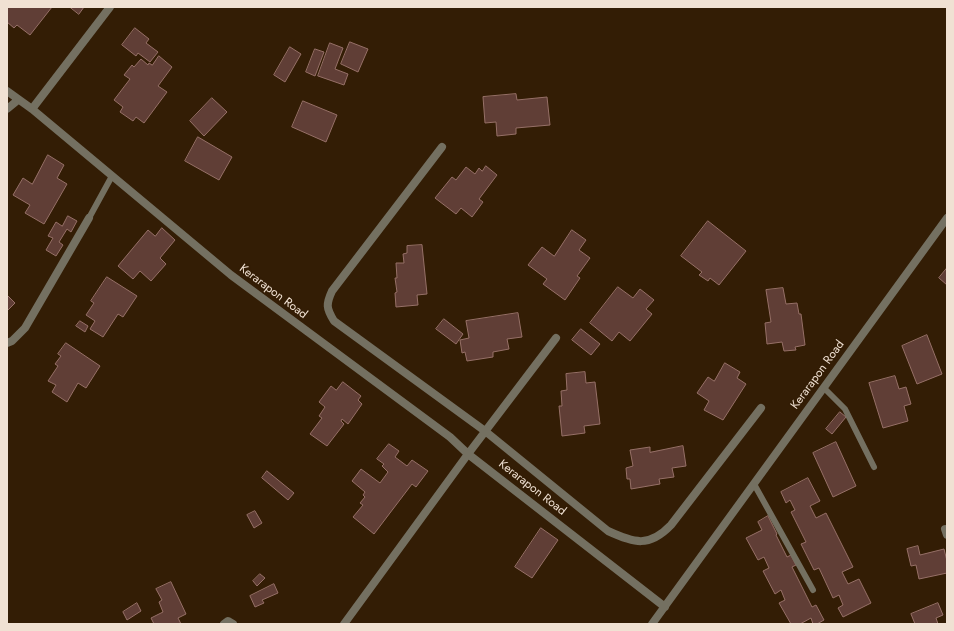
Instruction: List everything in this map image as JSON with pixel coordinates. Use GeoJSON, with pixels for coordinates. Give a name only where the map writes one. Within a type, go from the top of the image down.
{"type":"FeatureCollection","features":[{"type":"Feature","properties":{"kind":"street"},"geometry":{"type":"LineString","coordinates":[[32,109],[110,7]]}},
{"type":"Feature","properties":{"kind":"street","name":"Kerarapon Road"},"geometry":{"type":"LineString","coordinates":[[7,91],[32,109],[231,275],[450,437],[468,454],[665,607],[947,218]]}},
{"type":"Feature","properties":{"kind":"street"},"geometry":{"type":"LineString","coordinates":[[7,108],[18,100]]}},
{"type":"Feature","properties":{"kind":"street"},"geometry":{"type":"LineString","coordinates":[[442,147],[332,291],[327,302],[328,312],[334,321],[485,431],[608,531],[628,540],[641,541],[651,539],[662,534],[671,525],[761,408]]}},
{"type":"Feature","properties":{"kind":"street"},"geometry":{"type":"LineString","coordinates":[[7,343],[12,341],[25,328],[89,218]]}},
{"type":"Feature","properties":{"kind":"street"},"geometry":{"type":"LineString","coordinates":[[344,624],[485,431],[556,338]]}},
{"type":"Feature","properties":{"kind":"street"},"geometry":{"type":"LineString","coordinates":[[652,624],[665,607]]}},
{"type":"Feature","properties":{"kind":"street"},"geometry":{"type":"LineString","coordinates":[[224,624],[228,621],[233,624]]}},
{"type":"Feature","properties":{"kind":"lane"},"geometry":{"type":"LineString","coordinates":[[89,218],[112,176]]}},
{"type":"Feature","properties":{"kind":"lane"},"geometry":{"type":"LineString","coordinates":[[824,388],[845,409],[874,468]]}},
{"type":"Feature","properties":{"kind":"lane"},"geometry":{"type":"LineString","coordinates":[[754,484],[813,590]]}},
{"type":"Feature","properties":{"kind":"building"},"geometry":{"type":"Polygon","coordinates":[[[7,7],[52,7],[30,35],[17,25],[14,28],[7,22],[7,7]]]}},
{"type":"Feature","properties":{"kind":"building"},"geometry":{"type":"Polygon","coordinates":[[[70,7],[84,7],[79,14],[70,7]]]}},
{"type":"Feature","properties":{"kind":"building"},"geometry":{"type":"Polygon","coordinates":[[[135,28],[149,39],[146,43],[158,52],[150,62],[138,53],[136,56],[122,45],[135,28]]]}},
{"type":"Feature","properties":{"kind":"building"},"geometry":{"type":"Polygon","coordinates":[[[350,42],[368,49],[358,72],[341,64],[350,42]]]}},
{"type":"Feature","properties":{"kind":"building"},"geometry":{"type":"Polygon","coordinates":[[[330,43],[343,48],[335,69],[348,74],[344,85],[318,76],[330,43]]]}},
{"type":"Feature","properties":{"kind":"building"},"geometry":{"type":"Polygon","coordinates":[[[290,47],[301,54],[285,82],[274,75],[290,47]]]}},
{"type":"Feature","properties":{"kind":"building"},"geometry":{"type":"Polygon","coordinates":[[[315,49],[324,52],[315,76],[306,72],[315,49]]]}},
{"type":"Feature","properties":{"kind":"building"},"geometry":{"type":"Polygon","coordinates":[[[159,56],[172,67],[158,86],[167,92],[144,123],[136,117],[133,121],[120,112],[123,107],[114,100],[130,79],[124,75],[132,65],[134,67],[141,59],[148,65],[149,63],[152,65],[159,56]]]}},
{"type":"Feature","properties":{"kind":"building"},"geometry":{"type":"Polygon","coordinates":[[[516,94],[517,100],[547,97],[550,125],[516,128],[516,134],[497,136],[496,122],[485,123],[483,97],[516,94]]]}},
{"type":"Feature","properties":{"kind":"building"},"geometry":{"type":"Polygon","coordinates":[[[212,98],[227,112],[204,136],[190,121],[212,98]]]}},
{"type":"Feature","properties":{"kind":"building"},"geometry":{"type":"Polygon","coordinates":[[[303,101],[337,115],[326,142],[292,127],[303,101]]]}},
{"type":"Feature","properties":{"kind":"building"},"geometry":{"type":"Polygon","coordinates":[[[198,137],[232,157],[219,180],[185,161],[198,137]]]}},
{"type":"Feature","properties":{"kind":"building"},"geometry":{"type":"Polygon","coordinates":[[[48,155],[64,165],[57,178],[67,184],[44,224],[25,213],[30,205],[13,195],[23,178],[32,184],[48,155]]]}},
{"type":"Feature","properties":{"kind":"building"},"geometry":{"type":"Polygon","coordinates":[[[486,166],[497,175],[479,199],[483,202],[472,217],[461,208],[456,214],[435,198],[452,177],[456,180],[466,167],[475,174],[479,168],[482,171],[486,166]]]}},
{"type":"Feature","properties":{"kind":"building"},"geometry":{"type":"Polygon","coordinates":[[[68,216],[77,221],[71,232],[67,229],[59,242],[63,245],[56,256],[46,250],[53,238],[48,236],[56,222],[62,226],[68,216]]]}},
{"type":"Feature","properties":{"kind":"building"},"geometry":{"type":"Polygon","coordinates":[[[708,221],[746,251],[719,285],[710,278],[708,281],[699,275],[702,272],[681,256],[708,221]]]}},
{"type":"Feature","properties":{"kind":"building"},"geometry":{"type":"Polygon","coordinates":[[[162,228],[175,240],[160,258],[166,264],[151,281],[140,271],[133,279],[118,266],[148,230],[155,236],[162,228]]]}},
{"type":"Feature","properties":{"kind":"building"},"geometry":{"type":"Polygon","coordinates":[[[572,230],[586,240],[579,250],[590,258],[577,276],[580,278],[565,300],[543,284],[547,279],[528,265],[542,247],[554,256],[572,230]]]}},
{"type":"Feature","properties":{"kind":"building"},"geometry":{"type":"Polygon","coordinates":[[[422,245],[427,294],[417,295],[418,305],[396,307],[396,263],[404,263],[403,254],[407,253],[407,246],[422,245]]]}},
{"type":"Feature","properties":{"kind":"building"},"geometry":{"type":"Polygon","coordinates":[[[947,268],[947,285],[939,278],[947,268]]]}},
{"type":"Feature","properties":{"kind":"building"},"geometry":{"type":"Polygon","coordinates":[[[107,277],[137,296],[123,317],[118,314],[103,337],[90,329],[95,321],[86,315],[94,303],[91,301],[107,277]]]}},
{"type":"Feature","properties":{"kind":"building"},"geometry":{"type":"Polygon","coordinates":[[[618,287],[633,298],[640,289],[654,300],[646,309],[652,314],[630,341],[619,332],[612,341],[590,323],[618,287]]]}},
{"type":"Feature","properties":{"kind":"building"},"geometry":{"type":"Polygon","coordinates":[[[783,288],[786,304],[797,303],[799,314],[801,314],[805,345],[795,347],[796,350],[784,351],[782,342],[767,344],[765,323],[771,322],[766,290],[783,288]]]}},
{"type":"Feature","properties":{"kind":"building"},"geometry":{"type":"Polygon","coordinates":[[[7,295],[15,303],[7,311],[7,295]]]}},
{"type":"Feature","properties":{"kind":"building"},"geometry":{"type":"Polygon","coordinates":[[[518,313],[522,337],[507,339],[509,349],[493,352],[493,357],[467,361],[465,352],[462,353],[460,340],[469,338],[466,321],[518,313]]]}},
{"type":"Feature","properties":{"kind":"building"},"geometry":{"type":"Polygon","coordinates":[[[444,319],[463,334],[456,344],[436,329],[444,319]]]}},
{"type":"Feature","properties":{"kind":"building"},"geometry":{"type":"Polygon","coordinates":[[[80,321],[88,326],[85,332],[76,326],[80,321]]]}},
{"type":"Feature","properties":{"kind":"building"},"geometry":{"type":"Polygon","coordinates":[[[581,329],[600,344],[591,355],[572,340],[581,329]]]}},
{"type":"Feature","properties":{"kind":"building"},"geometry":{"type":"Polygon","coordinates":[[[927,335],[942,374],[917,384],[902,346],[927,335]]]}},
{"type":"Feature","properties":{"kind":"building"},"geometry":{"type":"Polygon","coordinates":[[[66,343],[100,366],[86,388],[78,383],[67,402],[52,392],[56,385],[48,381],[58,366],[55,364],[61,356],[58,354],[66,343]]]}},
{"type":"Feature","properties":{"kind":"building"},"geometry":{"type":"Polygon","coordinates":[[[725,363],[740,372],[737,378],[746,384],[723,420],[704,410],[709,401],[697,393],[708,377],[714,381],[725,363]]]}},
{"type":"Feature","properties":{"kind":"building"},"geometry":{"type":"Polygon","coordinates":[[[585,372],[586,383],[595,382],[600,424],[584,426],[585,433],[562,436],[559,406],[562,406],[561,391],[567,390],[566,374],[585,372]]]}},
{"type":"Feature","properties":{"kind":"building"},"geometry":{"type":"Polygon","coordinates":[[[895,376],[899,389],[906,387],[911,404],[904,406],[908,421],[883,428],[869,383],[895,376]]]}},
{"type":"Feature","properties":{"kind":"building"},"geometry":{"type":"Polygon","coordinates":[[[343,382],[361,396],[358,400],[362,404],[348,424],[342,419],[341,421],[344,424],[327,446],[310,434],[322,418],[319,416],[325,407],[319,402],[331,386],[336,390],[343,382]]]}},
{"type":"Feature","properties":{"kind":"building"},"geometry":{"type":"Polygon","coordinates":[[[840,412],[846,417],[832,434],[826,429],[840,412]]]}},
{"type":"Feature","properties":{"kind":"building"},"geometry":{"type":"Polygon","coordinates":[[[836,442],[856,486],[833,497],[813,453],[836,442]]]}},
{"type":"Feature","properties":{"kind":"building"},"geometry":{"type":"Polygon","coordinates":[[[389,444],[399,451],[395,457],[407,466],[412,460],[428,471],[416,487],[412,484],[374,534],[353,517],[363,505],[360,503],[365,497],[363,495],[365,492],[352,481],[361,469],[380,483],[388,472],[382,466],[384,464],[377,459],[389,444]]]}},
{"type":"Feature","properties":{"kind":"building"},"geometry":{"type":"Polygon","coordinates":[[[683,446],[686,466],[672,468],[674,477],[659,479],[660,484],[631,489],[630,479],[627,479],[626,468],[633,466],[630,450],[650,447],[650,452],[683,446]]]}},
{"type":"Feature","properties":{"kind":"building"},"geometry":{"type":"Polygon","coordinates":[[[267,471],[294,493],[288,500],[262,478],[267,471]]]}},
{"type":"Feature","properties":{"kind":"building"},"geometry":{"type":"Polygon","coordinates":[[[808,478],[820,501],[810,506],[816,518],[826,513],[853,567],[842,572],[848,584],[859,579],[871,603],[843,617],[838,608],[843,605],[839,595],[833,598],[819,568],[814,570],[801,544],[806,542],[791,512],[795,510],[790,500],[786,503],[781,492],[808,478]]]}},
{"type":"Feature","properties":{"kind":"building"},"geometry":{"type":"Polygon","coordinates":[[[255,511],[262,523],[254,528],[247,515],[255,511]]]}},
{"type":"Feature","properties":{"kind":"building"},"geometry":{"type":"Polygon","coordinates":[[[768,516],[787,557],[791,555],[796,565],[792,567],[812,607],[816,605],[824,620],[817,624],[813,624],[811,618],[800,624],[791,624],[779,603],[785,600],[781,590],[775,594],[763,571],[769,568],[764,557],[758,560],[746,538],[762,530],[758,522],[768,516]]]}},
{"type":"Feature","properties":{"kind":"building"},"geometry":{"type":"Polygon","coordinates":[[[541,528],[558,540],[532,578],[515,567],[541,528]]]}},
{"type":"Feature","properties":{"kind":"building"},"geometry":{"type":"Polygon","coordinates":[[[918,546],[920,555],[944,549],[947,561],[947,573],[919,579],[916,565],[911,566],[907,549],[918,546]]]}},
{"type":"Feature","properties":{"kind":"building"},"geometry":{"type":"Polygon","coordinates":[[[260,574],[265,578],[257,586],[253,581],[260,574]]]}},
{"type":"Feature","properties":{"kind":"building"},"geometry":{"type":"Polygon","coordinates":[[[171,582],[186,614],[178,618],[181,624],[154,624],[151,618],[163,612],[159,602],[162,600],[156,589],[171,582]]]}},
{"type":"Feature","properties":{"kind":"building"},"geometry":{"type":"Polygon","coordinates":[[[274,584],[278,593],[262,600],[264,603],[255,607],[250,596],[274,584]]]}},
{"type":"Feature","properties":{"kind":"building"},"geometry":{"type":"Polygon","coordinates":[[[137,603],[141,611],[127,620],[123,612],[137,603]]]}},
{"type":"Feature","properties":{"kind":"building"},"geometry":{"type":"Polygon","coordinates":[[[938,603],[943,615],[936,618],[938,624],[915,624],[911,614],[938,603]]]}}]}
